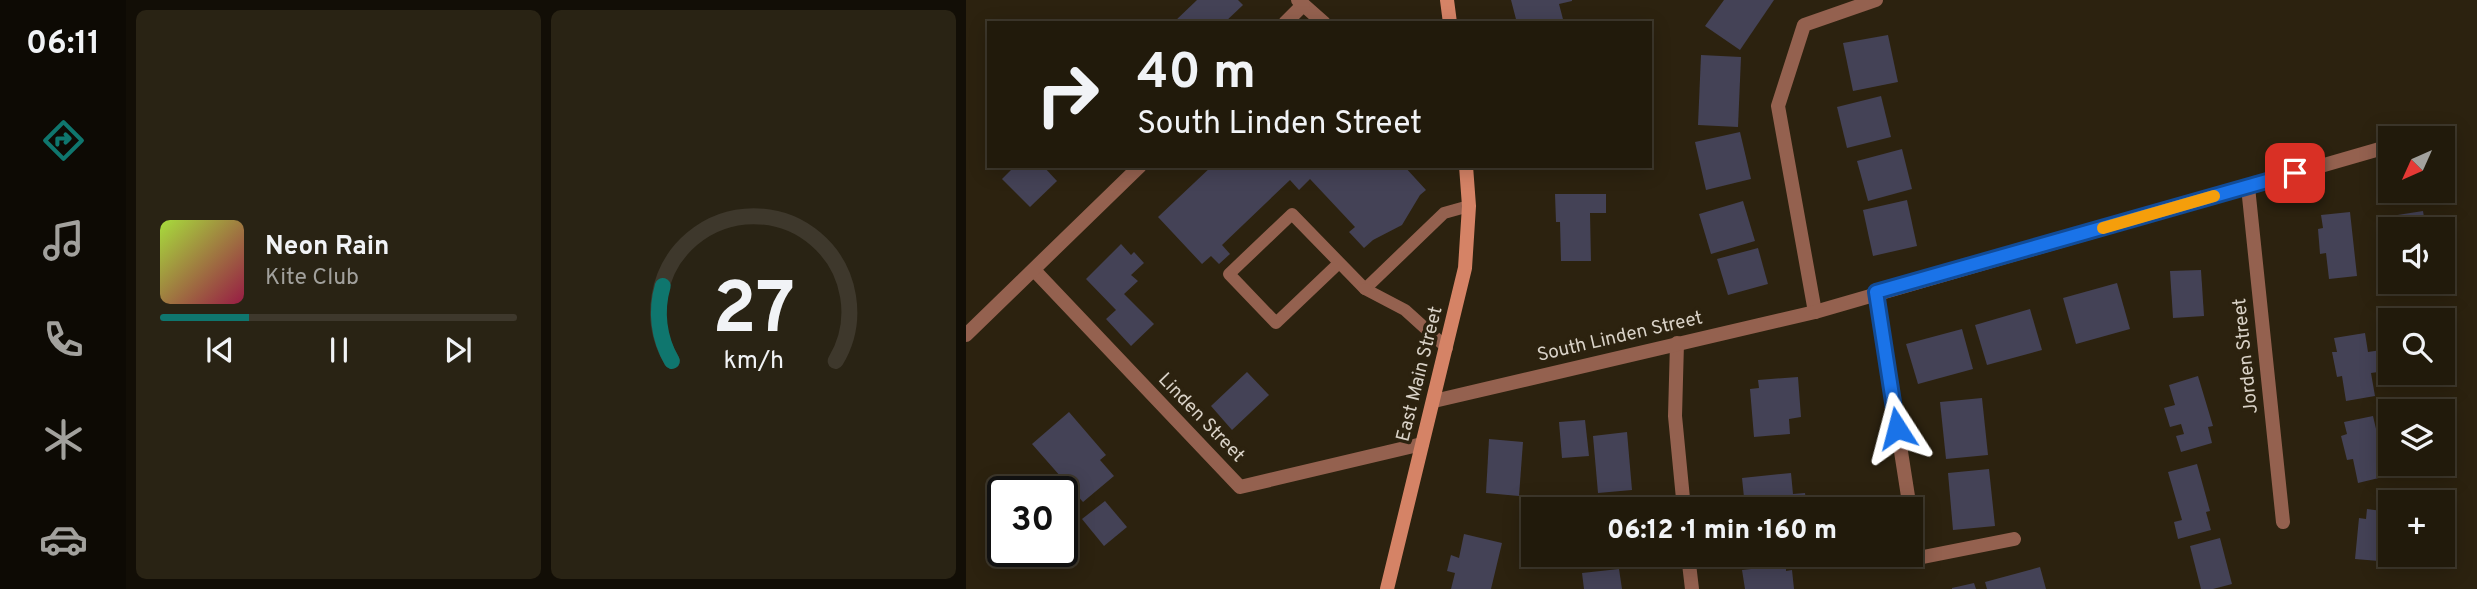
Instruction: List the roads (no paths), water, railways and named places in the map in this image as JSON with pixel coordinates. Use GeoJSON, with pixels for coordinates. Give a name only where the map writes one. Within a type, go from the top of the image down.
{"type":"FeatureCollection","features":[{"type":"Feature","properties":{"kind":"street"},"geometry":{"type":"LineString","coordinates":[[1447,0],[1450,21]]}},
{"type":"Feature","properties":{"kind":"street"},"geometry":{"type":"LineString","coordinates":[[1815,312],[1778,106],[1804,25],[1876,0]]}},
{"type":"Feature","properties":{"kind":"street"},"geometry":{"type":"LineString","coordinates":[[1286,21],[1300,3],[1322,21]]}},
{"type":"Feature","properties":{"kind":"street","name":"South Linden Street"},"geometry":{"type":"LineString","coordinates":[[1434,401],[1677,342],[1815,312],[1876,292],[2378,149]]}},
{"type":"Feature","properties":{"kind":"street"},"geometry":{"type":"LineString","coordinates":[[966,335],[1138,168]]}},
{"type":"Feature","properties":{"kind":"street","name":"East Main Street"},"geometry":{"type":"LineString","coordinates":[[1387,589],[1465,268],[1469,206],[1466,168]]}},
{"type":"Feature","properties":{"kind":"street","name":"Jorden Street"},"geometry":{"type":"LineString","coordinates":[[2248,187],[2283,522]]}},
{"type":"Feature","properties":{"kind":"street","name":"Linden Street"},"geometry":{"type":"LineString","coordinates":[[1034,270],[1240,487],[1422,444]]}},
{"type":"Feature","properties":{"kind":"street"},"geometry":{"type":"LineString","coordinates":[[1876,292],[1908,497]]}},
{"type":"Feature","properties":{"kind":"street"},"geometry":{"type":"LineString","coordinates":[[1677,342],[1675,416],[1683,497]]}},
{"type":"Feature","properties":{"kind":"street"},"geometry":{"type":"LineString","coordinates":[[1923,557],[2014,539]]}},
{"type":"Feature","properties":{"kind":"street"},"geometry":{"type":"LineString","coordinates":[[1689,567],[1692,589]]}},
{"type":"Feature","properties":{"kind":"lane"},"geometry":{"type":"LineString","coordinates":[[1365,289],[1444,213],[1469,206]]}},
{"type":"Feature","properties":{"kind":"lane"},"geometry":{"type":"LineString","coordinates":[[1339,262],[1276,323],[1229,274],[1292,214],[1339,262],[1365,289],[1405,310],[1447,348]]}}]}
